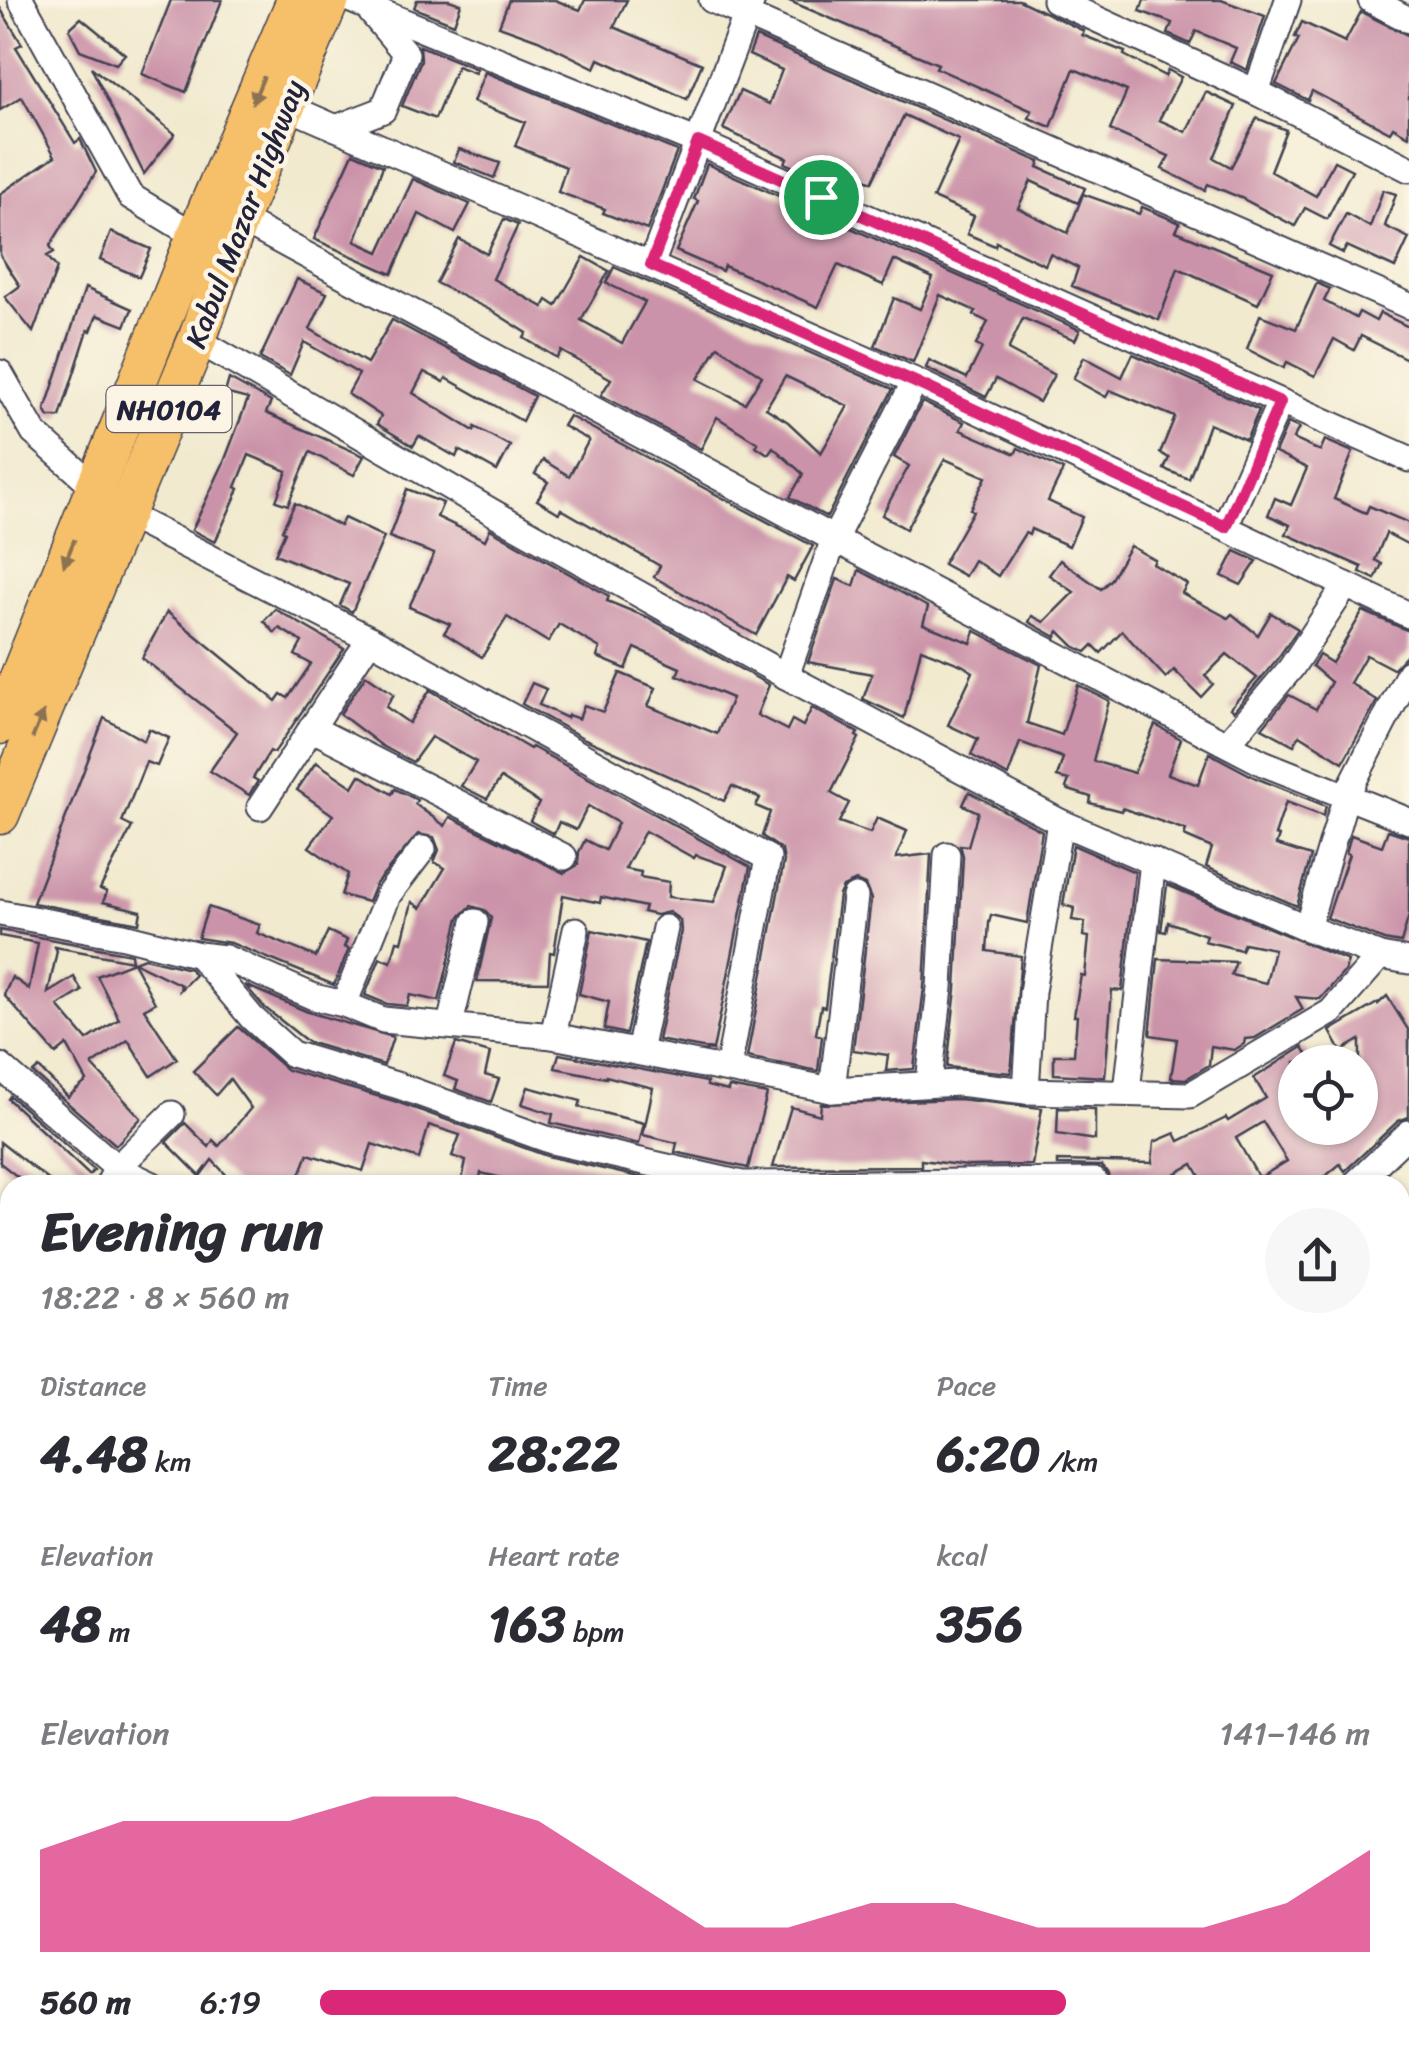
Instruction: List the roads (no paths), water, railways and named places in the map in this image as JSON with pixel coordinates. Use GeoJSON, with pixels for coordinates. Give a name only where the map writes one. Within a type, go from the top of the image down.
{"type":"FeatureCollection","features":[{"type":"Feature","properties":{"kind":"highway","name":"Kabul Mazar Highway"},"geometry":{"type":"LineString","coordinates":[[3,704],[296,0]]}},
{"type":"Feature","properties":{"kind":"highway","name":"Kabul Mazar Highway"},"geometry":{"type":"LineString","coordinates":[[0,815],[197,340],[239,219],[286,106],[349,2]]}},
{"type":"Feature","properties":{"kind":"street"},"geometry":{"type":"LineString","coordinates":[[21,0],[130,196],[196,236]]}},
{"type":"Feature","properties":{"kind":"street"},"geometry":{"type":"LineString","coordinates":[[712,0],[750,7],[1409,306]]}},
{"type":"Feature","properties":{"kind":"street"},"geometry":{"type":"LineString","coordinates":[[1055,0],[1256,92],[1409,169]]}},
{"type":"Feature","properties":{"kind":"street"},"geometry":{"type":"LineString","coordinates":[[1256,92],[1288,0]]}},
{"type":"Feature","properties":{"kind":"street"},"geometry":{"type":"LineString","coordinates":[[1371,0],[1409,20]]}},
{"type":"Feature","properties":{"kind":"street"},"geometry":{"type":"LineString","coordinates":[[336,128],[383,110],[406,54],[349,2]]}},
{"type":"Feature","properties":{"kind":"street"},"geometry":{"type":"LineString","coordinates":[[349,2],[698,142],[1409,459]]}},
{"type":"Feature","properties":{"kind":"street"},"geometry":{"type":"LineString","coordinates":[[651,265],[750,7]]}},
{"type":"Feature","properties":{"kind":"street"},"geometry":{"type":"LineString","coordinates":[[286,106],[915,382],[1409,615]]}},
{"type":"Feature","properties":{"kind":"street"},"geometry":{"type":"LineString","coordinates":[[239,219],[834,539],[1263,763],[1409,820]]}},
{"type":"Feature","properties":{"kind":"street"},"geometry":{"type":"LineString","coordinates":[[197,340],[786,676],[1060,822],[1308,928],[1380,956],[1409,962]]}},
{"type":"Feature","properties":{"kind":"street"},"geometry":{"type":"LineString","coordinates":[[0,373],[34,433],[96,487]]}},
{"type":"Feature","properties":{"kind":"street"},"geometry":{"type":"LineString","coordinates":[[786,676],[834,539],[915,382]]}},
{"type":"Feature","properties":{"kind":"street"},"geometry":{"type":"LineString","coordinates":[[1226,527],[1280,402]]}},
{"type":"Feature","properties":{"kind":"street"},"geometry":{"type":"LineString","coordinates":[[126,515],[370,639],[768,858],[728,1068]]}},
{"type":"Feature","properties":{"kind":"street"},"geometry":{"type":"LineString","coordinates":[[1227,744],[1291,668],[1346,585]]}},
{"type":"Feature","properties":{"kind":"street"},"geometry":{"type":"LineString","coordinates":[[260,807],[370,639]]}},
{"type":"Feature","properties":{"kind":"street"},"geometry":{"type":"LineString","coordinates":[[1308,928],[1346,796],[1402,705],[1409,673]]}},
{"type":"Feature","properties":{"kind":"street"},"geometry":{"type":"LineString","coordinates":[[311,728],[564,858]]}},
{"type":"Feature","properties":{"kind":"street"},"geometry":{"type":"LineString","coordinates":[[1026,1090],[1032,992],[1060,822]]}},
{"type":"Feature","properties":{"kind":"street"},"geometry":{"type":"LineString","coordinates":[[344,1004],[389,891],[423,849]]}},
{"type":"Feature","properties":{"kind":"street"},"geometry":{"type":"LineString","coordinates":[[928,1082],[940,988],[947,855]]}},
{"type":"Feature","properties":{"kind":"street"},"geometry":{"type":"LineString","coordinates":[[1128,1091],[1153,861]]}},
{"type":"Feature","properties":{"kind":"street"},"geometry":{"type":"LineString","coordinates":[[832,1090],[855,898]]}},
{"type":"Feature","properties":{"kind":"street"},"geometry":{"type":"LineString","coordinates":[[0,913],[225,958],[314,997],[383,1020],[553,1036],[832,1090],[928,1082],[1026,1090],[1190,1094],[1331,1012],[1380,956]]}},
{"type":"Feature","properties":{"kind":"street"},"geometry":{"type":"LineString","coordinates":[[450,1024],[476,922]]}},
{"type":"Feature","properties":{"kind":"street"},"geometry":{"type":"LineString","coordinates":[[639,1052],[665,928]]}},
{"type":"Feature","properties":{"kind":"street"},"geometry":{"type":"LineString","coordinates":[[553,1036],[576,930]]}},
{"type":"Feature","properties":{"kind":"street"},"geometry":{"type":"LineString","coordinates":[[199,955],[252,1018],[292,1054],[399,1086],[552,1141],[702,1175]]}},
{"type":"Feature","properties":{"kind":"street"},"geometry":{"type":"LineString","coordinates":[[0,1066],[112,1175]]}},
{"type":"Feature","properties":{"kind":"street"},"geometry":{"type":"LineString","coordinates":[[114,1175],[172,1114]]}},
{"type":"Feature","properties":{"kind":"street"},"geometry":{"type":"LineString","coordinates":[[1365,1175],[1409,1133]]}}]}
